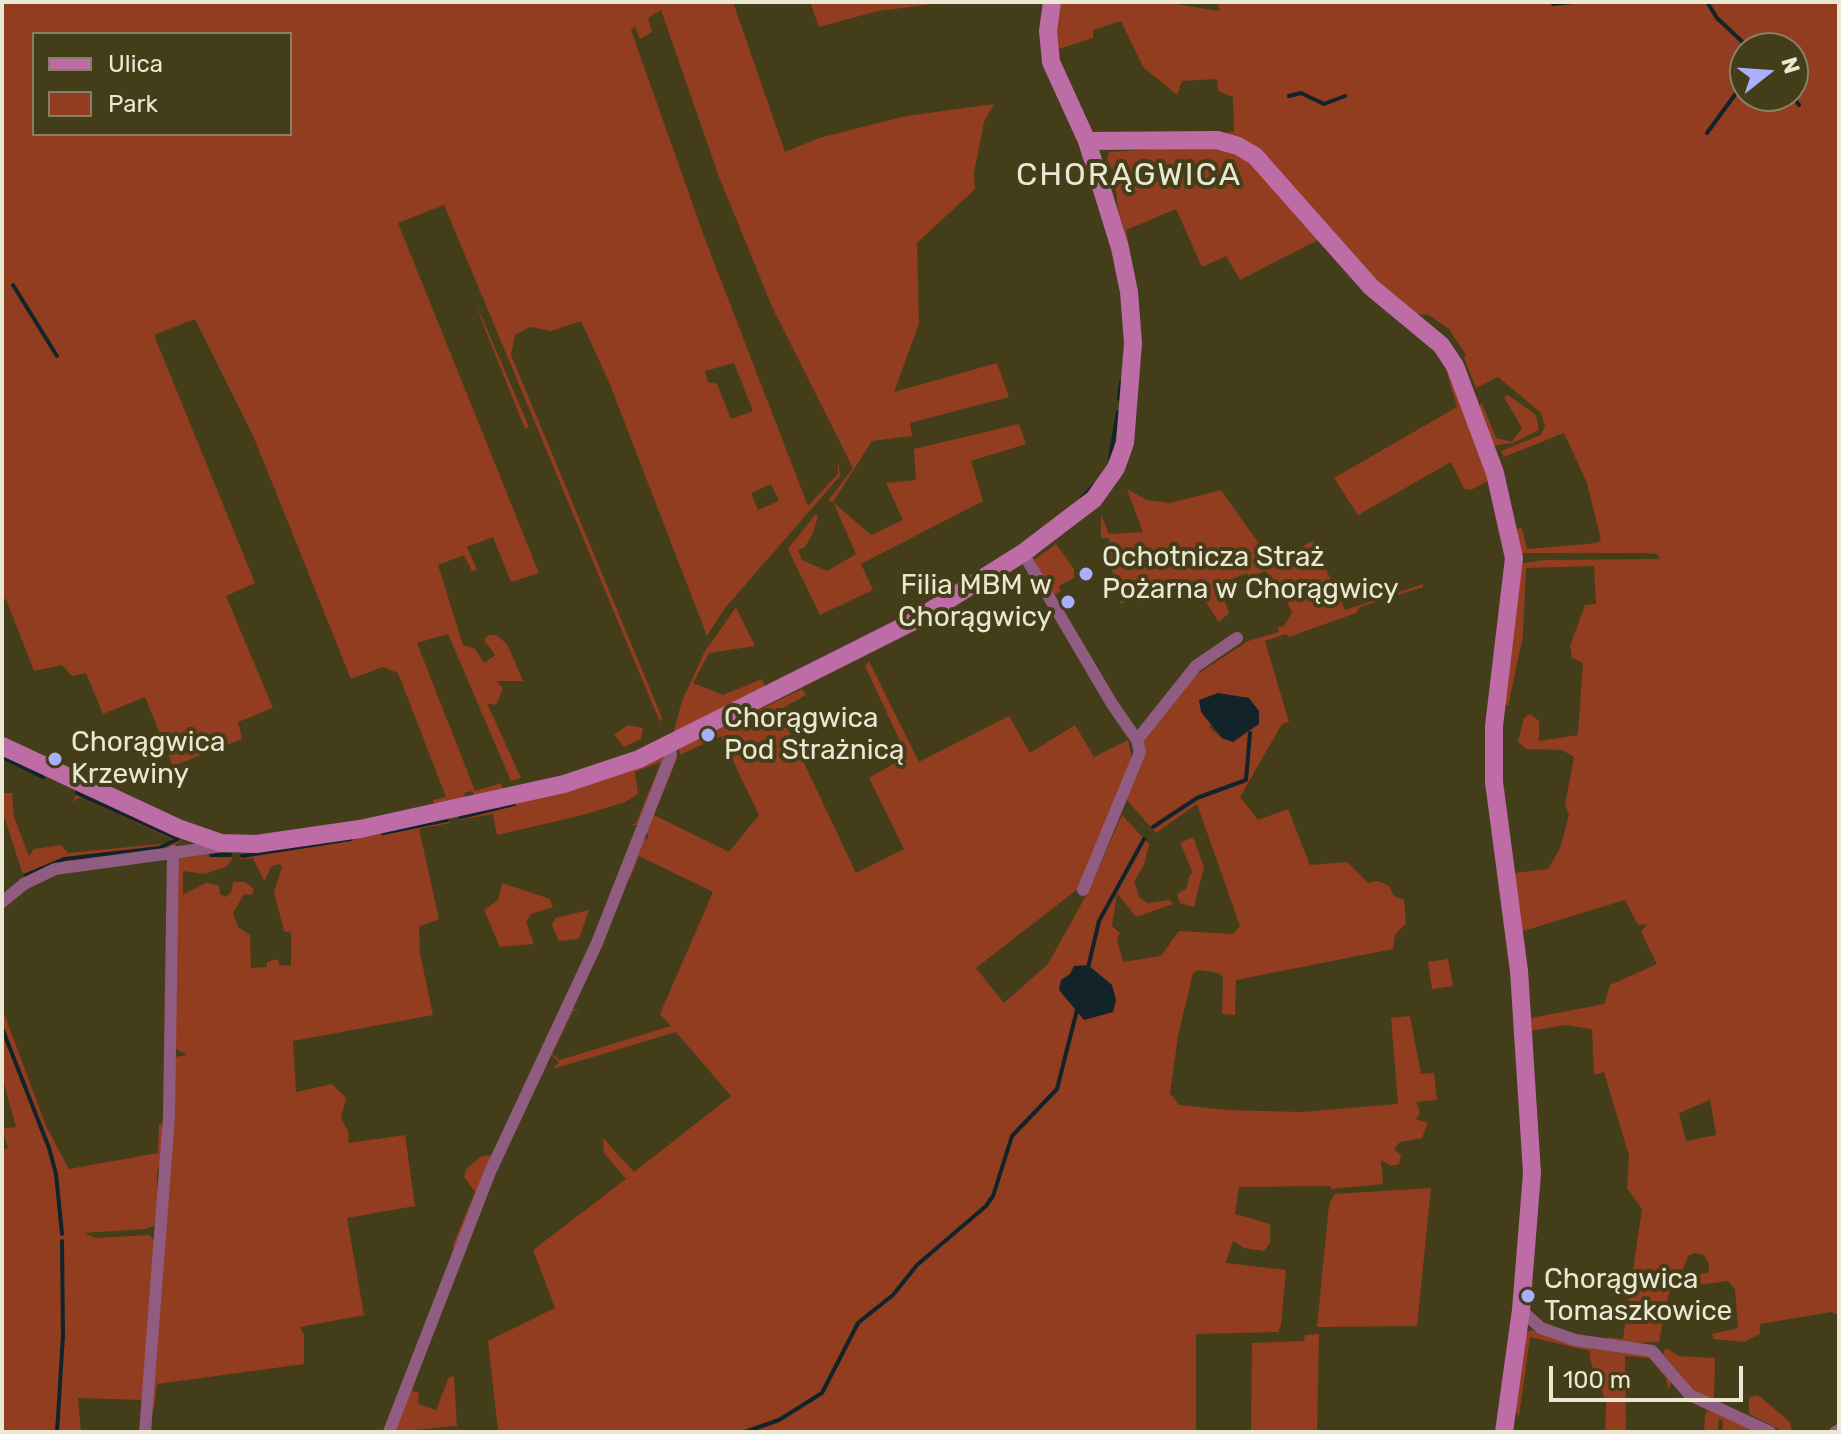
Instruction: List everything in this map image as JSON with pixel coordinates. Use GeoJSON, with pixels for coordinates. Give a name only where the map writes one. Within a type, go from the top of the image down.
{"type":"FeatureCollection","features":[{"type":"Feature","properties":{"kind":"street"},"geometry":{"type":"LineString","coordinates":[[2,746],[189,841],[237,845],[346,831],[548,788],[612,769],[670,744],[916,620],[1023,553],[1094,499],[1116,468],[1125,443],[1133,343],[1129,292],[1087,141],[1051,62],[1048,31],[1052,2]]}},
{"type":"Feature","properties":{"kind":"street"},"geometry":{"type":"LineString","coordinates":[[1087,141],[1217,140],[1238,146],[1255,156],[1371,287],[1441,345],[1455,366],[1488,451],[1502,497],[1514,558],[1493,760],[1498,830],[1517,957],[1532,1133],[1530,1213],[1521,1310],[1504,1432]]}},
{"type":"Feature","properties":{"kind":"street"},"geometry":{"type":"LineString","coordinates":[[1023,553],[1112,704],[1137,740],[1140,752],[1083,890]]}},
{"type":"Feature","properties":{"kind":"street"},"geometry":{"type":"LineString","coordinates":[[1137,740],[1196,666],[1237,638]]}},
{"type":"Feature","properties":{"kind":"street"},"geometry":{"type":"LineString","coordinates":[[389,1432],[490,1172],[597,943],[671,755],[670,744]]}},
{"type":"Feature","properties":{"kind":"street"},"geometry":{"type":"LineString","coordinates":[[2,902],[24,884],[55,869],[173,851],[189,841]]}},
{"type":"Feature","properties":{"kind":"street"},"geometry":{"type":"LineString","coordinates":[[145,1432],[168,1131],[173,851]]}},
{"type":"Feature","properties":{"kind":"street"},"geometry":{"type":"LineString","coordinates":[[1521,1310],[1541,1328],[1575,1340],[1652,1351],[1690,1395],[1770,1432]]}},
{"type":"Feature","properties":{"kind":"green space"},"geometry":{"type":"Polygon","coordinates":[[[2,2],[733,2],[785,152],[819,138],[906,116],[994,104],[984,122],[974,173],[975,189],[917,243],[919,324],[894,392],[997,363],[1009,397],[910,423],[912,436],[872,441],[833,502],[828,501],[853,468],[773,309],[719,177],[661,10],[648,18],[652,32],[640,39],[635,27],[631,30],[705,239],[808,506],[838,474],[838,460],[840,476],[725,608],[707,636],[609,382],[581,321],[551,331],[530,327],[515,335],[511,355],[662,718],[660,722],[444,205],[398,223],[539,573],[511,582],[493,537],[467,547],[477,570],[472,571],[464,555],[438,565],[463,645],[475,649],[484,663],[495,655],[484,640],[488,635],[496,635],[507,644],[523,681],[497,681],[503,689],[496,705],[487,703],[521,778],[511,781],[448,634],[417,643],[475,791],[501,783],[504,792],[476,799],[472,791],[464,793],[466,801],[436,807],[433,800],[446,797],[398,673],[383,667],[351,679],[254,438],[195,319],[154,335],[255,583],[226,596],[273,708],[238,722],[242,739],[173,766],[145,697],[103,714],[86,673],[72,676],[62,665],[34,671],[6,599],[2,600],[2,2]],[[734,363],[705,371],[708,382],[717,384],[731,419],[753,411],[734,363]],[[771,484],[751,493],[758,510],[779,501],[771,484]]]}},
{"type":"Feature","properties":{"kind":"green space"},"geometry":{"type":"Polygon","coordinates":[[[810,2],[949,2],[878,11],[819,27],[810,2]]]}},
{"type":"Feature","properties":{"kind":"green space"},"geometry":{"type":"Polygon","coordinates":[[[1059,2],[1163,2],[1220,11],[1216,2],[1839,2],[1839,1315],[1831,1312],[1760,1324],[1760,1334],[1744,1342],[1714,1339],[1712,1334],[1738,1328],[1735,1289],[1728,1281],[1697,1285],[1698,1275],[1709,1272],[1709,1264],[1704,1255],[1694,1253],[1688,1256],[1683,1269],[1673,1272],[1659,1342],[1613,1344],[1607,1340],[1607,1337],[1623,1339],[1642,1209],[1627,1188],[1629,1156],[1604,1072],[1594,1075],[1592,1029],[1565,1025],[1535,1030],[1532,1031],[1532,1039],[1531,1018],[1604,1004],[1610,985],[1657,964],[1641,932],[1647,924],[1638,925],[1625,900],[1520,932],[1514,873],[1548,869],[1560,848],[1569,815],[1565,805],[1574,757],[1562,750],[1526,749],[1518,742],[1524,718],[1530,714],[1539,721],[1539,741],[1578,735],[1583,663],[1572,658],[1570,646],[1585,605],[1596,604],[1594,566],[1526,568],[1523,636],[1508,706],[1504,704],[1518,564],[1544,560],[1660,559],[1657,554],[1520,553],[1516,529],[1522,528],[1527,549],[1597,543],[1601,540],[1587,483],[1564,433],[1504,457],[1501,451],[1541,435],[1545,426],[1541,413],[1498,377],[1476,388],[1464,358],[1466,355],[1449,329],[1429,315],[1415,314],[1388,296],[1296,190],[1216,133],[1234,132],[1233,97],[1218,91],[1217,79],[1182,81],[1177,95],[1143,67],[1121,21],[1093,30],[1093,38],[1059,49],[1063,64],[1054,32],[1059,2]],[[1710,1100],[1679,1113],[1686,1141],[1716,1135],[1710,1100]]]}},
{"type":"Feature","properties":{"kind":"green space"},"geometry":{"type":"Polygon","coordinates":[[[1211,146],[1246,156],[1324,243],[1323,248],[1318,240],[1240,280],[1226,256],[1202,267],[1176,209],[1126,230],[1130,252],[1118,208],[1114,174],[1107,160],[1109,152],[1211,146]]]}},
{"type":"Feature","properties":{"kind":"green space"},"geometry":{"type":"Polygon","coordinates":[[[474,299],[529,427],[525,429],[485,329],[474,299]]]}},
{"type":"Feature","properties":{"kind":"green space"},"geometry":{"type":"Polygon","coordinates":[[[1441,353],[1491,479],[1471,490],[1464,489],[1451,462],[1358,515],[1334,478],[1457,407],[1441,353]]]}},
{"type":"Feature","properties":{"kind":"green space"},"geometry":{"type":"Polygon","coordinates":[[[1508,395],[1536,415],[1539,430],[1513,443],[1491,446],[1477,408],[1482,403],[1496,438],[1512,442],[1522,428],[1504,397],[1508,395]]]}},
{"type":"Feature","properties":{"kind":"green space"},"geometry":{"type":"Polygon","coordinates":[[[1019,424],[1026,444],[971,461],[983,501],[861,564],[873,590],[820,615],[788,549],[815,515],[818,516],[813,533],[805,547],[798,550],[802,560],[827,571],[856,554],[833,502],[871,535],[903,520],[886,483],[916,480],[914,449],[1019,424]]]}},
{"type":"Feature","properties":{"kind":"green space"},"geometry":{"type":"Polygon","coordinates":[[[1127,489],[1147,500],[1170,503],[1221,490],[1272,562],[1313,541],[1345,610],[1423,584],[1423,587],[1360,607],[1356,613],[1289,637],[1286,634],[1265,641],[1289,722],[1282,724],[1240,797],[1258,820],[1288,809],[1310,865],[1347,862],[1368,883],[1378,881],[1389,886],[1394,896],[1404,900],[1406,923],[1395,935],[1393,949],[1236,980],[1235,1015],[1222,1014],[1223,978],[1219,973],[1199,970],[1193,973],[1178,1036],[1170,1093],[1179,1105],[1226,1110],[1302,1112],[1398,1104],[1391,1018],[1410,1016],[1421,1074],[1434,1073],[1437,1100],[1416,1102],[1420,1112],[1416,1119],[1428,1123],[1422,1138],[1400,1142],[1394,1149],[1401,1155],[1399,1164],[1391,1166],[1381,1160],[1383,1184],[1332,1189],[1330,1186],[1239,1187],[1235,1214],[1270,1224],[1270,1243],[1264,1251],[1244,1248],[1233,1241],[1226,1263],[1286,1270],[1281,1325],[1278,1332],[1196,1334],[1196,1432],[498,1432],[488,1341],[555,1308],[533,1250],[626,1179],[604,1153],[603,1138],[634,1172],[731,1096],[676,1032],[553,1069],[559,1062],[550,1054],[573,1009],[580,1010],[573,1011],[552,1054],[560,1060],[671,1026],[660,1014],[713,892],[639,856],[630,879],[626,878],[642,839],[649,839],[646,830],[673,760],[678,756],[654,815],[729,852],[759,815],[721,736],[680,755],[679,748],[705,736],[707,739],[714,735],[713,732],[802,689],[806,695],[779,710],[856,873],[904,849],[869,778],[907,756],[865,666],[869,661],[919,762],[1009,716],[1030,753],[1075,725],[1094,757],[1128,740],[1132,761],[1079,888],[976,968],[1004,1003],[1048,964],[1088,892],[1122,815],[1149,844],[1144,865],[1134,882],[1140,898],[1148,903],[1169,900],[1173,904],[1136,917],[1117,893],[1112,926],[1120,933],[1117,939],[1123,962],[1161,956],[1179,931],[1233,934],[1240,926],[1197,804],[1156,833],[1126,799],[1144,739],[1196,675],[1248,641],[1279,632],[1278,627],[1284,626],[1292,613],[1280,585],[1265,571],[1249,577],[1247,573],[1219,584],[1229,613],[1219,622],[1204,599],[1177,586],[1166,596],[1140,603],[1136,597],[1120,604],[1124,592],[1109,566],[1109,556],[1115,554],[1109,554],[1109,538],[1101,538],[1101,515],[1109,534],[1143,532],[1127,489]],[[1240,697],[1209,727],[1222,738],[1233,742],[1249,698],[1240,697]]]}},
{"type":"Feature","properties":{"kind":"green space"},"geometry":{"type":"Polygon","coordinates":[[[1056,544],[1074,569],[1074,578],[1059,586],[1061,591],[1053,596],[1034,560],[1056,544]]]}},
{"type":"Feature","properties":{"kind":"green space"},"geometry":{"type":"Polygon","coordinates":[[[736,607],[755,646],[709,653],[693,683],[723,695],[762,679],[765,686],[790,673],[792,679],[673,734],[682,701],[704,653],[736,607]]]}},
{"type":"Feature","properties":{"kind":"green space"},"geometry":{"type":"Polygon","coordinates":[[[628,725],[643,728],[641,739],[624,747],[614,735],[628,725]]]}},
{"type":"Feature","properties":{"kind":"green space"},"geometry":{"type":"Polygon","coordinates":[[[661,755],[664,758],[637,825],[630,825],[636,823],[661,762],[635,772],[638,794],[625,802],[583,815],[497,835],[493,814],[460,820],[461,815],[661,755]]]}},
{"type":"Feature","properties":{"kind":"green space"},"geometry":{"type":"Polygon","coordinates":[[[78,789],[182,840],[172,847],[72,861],[28,876],[22,872],[2,810],[2,793],[12,793],[14,817],[29,856],[34,849],[61,845],[68,853],[170,843],[171,839],[81,797],[73,802],[78,789]]]}},
{"type":"Feature","properties":{"kind":"green space"},"geometry":{"type":"Polygon","coordinates":[[[447,817],[450,823],[419,829],[439,919],[419,927],[420,953],[433,1015],[293,1041],[296,1092],[332,1084],[346,1098],[341,1118],[349,1133],[348,1143],[405,1135],[415,1206],[347,1218],[364,1315],[300,1327],[304,1335],[304,1364],[157,1384],[154,1409],[151,1401],[175,1057],[187,1055],[174,1048],[176,860],[182,856],[229,853],[232,859],[227,866],[205,874],[183,871],[183,895],[206,883],[219,885],[220,894],[226,897],[232,891],[233,882],[245,882],[254,889],[252,895],[244,894],[233,913],[238,927],[250,935],[251,968],[267,967],[267,962],[278,959],[279,965],[291,966],[291,933],[284,931],[274,892],[282,867],[280,864],[272,866],[264,881],[253,858],[240,859],[242,853],[322,842],[447,817]]]}},
{"type":"Feature","properties":{"kind":"green space"},"geometry":{"type":"Polygon","coordinates":[[[1193,837],[1204,867],[1194,907],[1180,903],[1177,894],[1187,888],[1189,876],[1193,873],[1180,843],[1193,837]]]}},
{"type":"Feature","properties":{"kind":"green space"},"geometry":{"type":"Polygon","coordinates":[[[502,883],[550,899],[553,907],[531,914],[526,922],[534,944],[500,947],[484,910],[498,900],[502,883]]]}},
{"type":"Feature","properties":{"kind":"green space"},"geometry":{"type":"Polygon","coordinates":[[[589,910],[579,939],[559,941],[552,925],[555,918],[589,910]]]}},
{"type":"Feature","properties":{"kind":"green space"},"geometry":{"type":"Polygon","coordinates":[[[1448,959],[1453,986],[1432,989],[1428,962],[1448,959]]]}},
{"type":"Feature","properties":{"kind":"green space"},"geometry":{"type":"Polygon","coordinates":[[[2,1008],[46,1126],[69,1169],[158,1153],[159,1123],[164,1127],[162,1167],[158,1168],[157,1174],[158,1224],[146,1229],[84,1233],[96,1238],[149,1235],[156,1242],[144,1400],[78,1398],[81,1432],[2,1432],[2,1150],[8,1148],[2,1129],[16,1127],[2,1077],[2,1008]]]}},
{"type":"Feature","properties":{"kind":"green space"},"geometry":{"type":"Polygon","coordinates":[[[492,1155],[452,1247],[475,1192],[464,1177],[466,1169],[482,1156],[492,1155]]]}},
{"type":"Feature","properties":{"kind":"green space"},"geometry":{"type":"Polygon","coordinates":[[[1431,1188],[1417,1326],[1317,1327],[1329,1205],[1334,1194],[1431,1188]]]}},
{"type":"Feature","properties":{"kind":"green space"},"geometry":{"type":"Polygon","coordinates":[[[1531,1330],[1590,1348],[1649,1354],[1665,1371],[1671,1383],[1668,1389],[1666,1378],[1649,1358],[1625,1356],[1626,1432],[1605,1432],[1606,1402],[1590,1360],[1590,1351],[1530,1337],[1519,1416],[1516,1411],[1525,1334],[1531,1330]]]}},
{"type":"Feature","properties":{"kind":"green space"},"geometry":{"type":"Polygon","coordinates":[[[1319,1334],[1317,1432],[1251,1432],[1252,1343],[1304,1341],[1305,1335],[1319,1334]]]}},
{"type":"Feature","properties":{"kind":"green space"},"geometry":{"type":"Polygon","coordinates":[[[1666,1348],[1679,1356],[1715,1358],[1714,1399],[1719,1403],[1696,1393],[1663,1354],[1666,1348]]]}},
{"type":"Feature","properties":{"kind":"green space"},"geometry":{"type":"Polygon","coordinates":[[[418,1374],[412,1391],[419,1393],[418,1404],[436,1410],[449,1377],[454,1376],[457,1426],[393,1432],[418,1374]]]}},
{"type":"Feature","properties":{"kind":"green space"},"geometry":{"type":"Polygon","coordinates":[[[1758,1395],[1790,1422],[1792,1432],[1784,1432],[1749,1414],[1749,1397],[1758,1395]]]}},
{"type":"Feature","properties":{"kind":"green space"},"geometry":{"type":"Polygon","coordinates":[[[1709,1408],[1760,1432],[1722,1432],[1723,1420],[1719,1419],[1718,1432],[1704,1432],[1705,1415],[1709,1408]]]}},
{"type":"Feature","properties":{"kind":"water"},"geometry":{"type":"Polygon","coordinates":[[[1218,693],[1249,698],[1259,711],[1259,724],[1233,742],[1222,738],[1201,712],[1199,700],[1218,693]]]}},
{"type":"Feature","properties":{"kind":"water"},"geometry":{"type":"Polygon","coordinates":[[[1088,965],[1112,985],[1116,1000],[1113,1012],[1084,1020],[1059,990],[1061,980],[1070,974],[1074,966],[1088,965]]]}},
{"type":"Feature","properties":{"kind":"waterway"},"geometry":{"type":"LineString","coordinates":[[1553,4],[1573,2]]}},
{"type":"Feature","properties":{"kind":"waterway"},"geometry":{"type":"LineString","coordinates":[[1707,2],[1717,18],[1732,32]]}},
{"type":"Feature","properties":{"kind":"waterway"},"geometry":{"type":"LineString","coordinates":[[1804,2],[1816,2]]}},
{"type":"Feature","properties":{"kind":"waterway"},"geometry":{"type":"LineString","coordinates":[[1289,96],[1301,93],[1324,104],[1345,96]]}},
{"type":"Feature","properties":{"kind":"waterway"},"geometry":{"type":"LineString","coordinates":[[1707,133],[1729,103]]}},
{"type":"Feature","properties":{"kind":"waterway"},"geometry":{"type":"LineString","coordinates":[[13,285],[57,356]]}},
{"type":"Feature","properties":{"kind":"waterway"},"geometry":{"type":"LineString","coordinates":[[1119,399],[1121,382]]}},
{"type":"Feature","properties":{"kind":"waterway"},"geometry":{"type":"LineString","coordinates":[[1110,458],[1118,412]]}},
{"type":"Feature","properties":{"kind":"waterway"},"geometry":{"type":"LineString","coordinates":[[1081,499],[1094,485]]}},
{"type":"Feature","properties":{"kind":"waterway"},"geometry":{"type":"LineString","coordinates":[[1153,827],[1197,798],[1246,780],[1250,733]]}},
{"type":"Feature","properties":{"kind":"waterway"},"geometry":{"type":"LineString","coordinates":[[2,757],[43,777]]}},
{"type":"Feature","properties":{"kind":"waterway"},"geometry":{"type":"LineString","coordinates":[[77,793],[178,839]]}},
{"type":"Feature","properties":{"kind":"waterway"},"geometry":{"type":"LineString","coordinates":[[461,817],[514,804]]}},
{"type":"Feature","properties":{"kind":"waterway"},"geometry":{"type":"LineString","coordinates":[[383,833],[447,820]]}},
{"type":"Feature","properties":{"kind":"waterway"},"geometry":{"type":"LineString","coordinates":[[26,875],[64,859],[159,848],[178,839]]}},
{"type":"Feature","properties":{"kind":"waterway"},"geometry":{"type":"LineString","coordinates":[[242,856],[351,839]]}},
{"type":"Feature","properties":{"kind":"waterway"},"geometry":{"type":"LineString","coordinates":[[1088,968],[1099,921],[1144,839]]}},
{"type":"Feature","properties":{"kind":"waterway"},"geometry":{"type":"LineString","coordinates":[[211,855],[230,855]]}},
{"type":"Feature","properties":{"kind":"waterway"},"geometry":{"type":"LineString","coordinates":[[745,1432],[779,1420],[822,1393],[858,1323],[893,1295],[917,1265],[986,1206],[993,1196],[1012,1136],[1057,1089],[1078,1006]]}},
{"type":"Feature","properties":{"kind":"waterway"},"geometry":{"type":"LineString","coordinates":[[2,1028],[49,1148],[56,1174],[62,1234]]}},
{"type":"Feature","properties":{"kind":"waterway"},"geometry":{"type":"LineString","coordinates":[[57,1432],[63,1336],[62,1241]]}},
{"type":"Feature","properties":{"kind":"place","name":"Ochotnicza Straż Pożarna w Chorągwicy"},"geometry":{"type":"Point","coordinates":[1086,574]}},
{"type":"Feature","properties":{"kind":"place","name":"Filia MBM w Chorągwicy"},"geometry":{"type":"Point","coordinates":[1068,602]}},
{"type":"Feature","properties":{"kind":"place","name":"Chorągwica Pod Strażnicą"},"geometry":{"type":"Point","coordinates":[708,735]}},
{"type":"Feature","properties":{"kind":"place","name":"Chorągwica Krzewiny"},"geometry":{"type":"Point","coordinates":[55,759]}},
{"type":"Feature","properties":{"kind":"place","name":"Chorągwica Tomaszkowice"},"geometry":{"type":"Point","coordinates":[1528,1296]}},
{"type":"Feature","properties":{"kind":"district","name":"CHORĄGWICA"},"geometry":{"type":"Point","coordinates":[1129,176]}}]}
